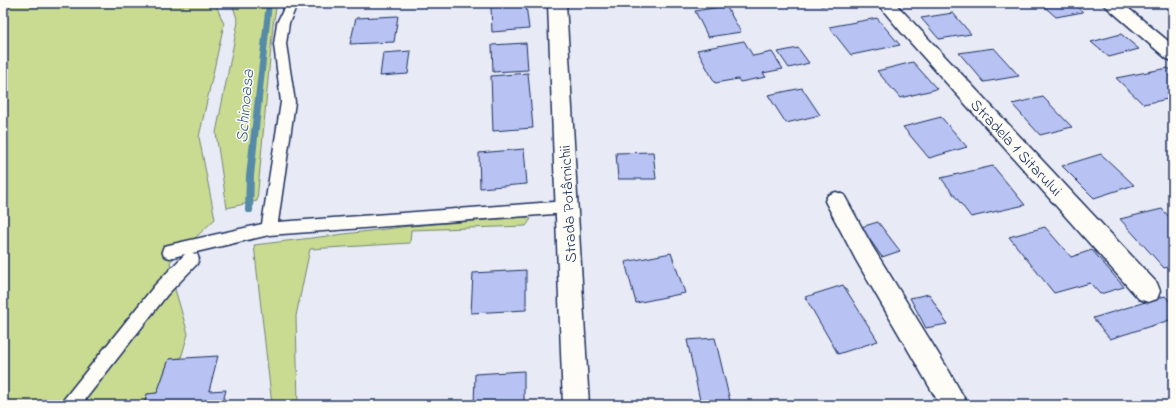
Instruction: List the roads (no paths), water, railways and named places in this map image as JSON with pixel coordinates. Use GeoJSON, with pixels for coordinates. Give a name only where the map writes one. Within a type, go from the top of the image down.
{"type":"FeatureCollection","features":[{"type":"Feature","properties":{"kind":"street","name":"Strada Potârnichii"},"geometry":{"type":"LineString","coordinates":[[558,3],[576,405]]}},
{"type":"Feature","properties":{"kind":"street","name":"Stradela 1 Sitarului"},"geometry":{"type":"LineString","coordinates":[[886,3],[908,29],[1148,291]]}},
{"type":"Feature","properties":{"kind":"street"},"geometry":{"type":"LineString","coordinates":[[1111,3],[1173,55]]}},
{"type":"Feature","properties":{"kind":"street"},"geometry":{"type":"LineString","coordinates":[[836,201],[855,240],[955,405]]}},
{"type":"Feature","properties":{"kind":"lane"},"geometry":{"type":"LineString","coordinates":[[269,229],[288,102],[280,44],[284,23],[289,9]]}},
{"type":"Feature","properties":{"kind":"lane"},"geometry":{"type":"LineString","coordinates":[[170,251],[269,229],[567,207]]}},
{"type":"Feature","properties":{"kind":"lane"},"geometry":{"type":"LineString","coordinates":[[70,405],[161,290],[191,259]]}},
{"type":"Feature","properties":{"kind":"waterway","name":"Schinoasa"},"geometry":{"type":"LineString","coordinates":[[249,211],[250,176],[269,3]]}}]}
